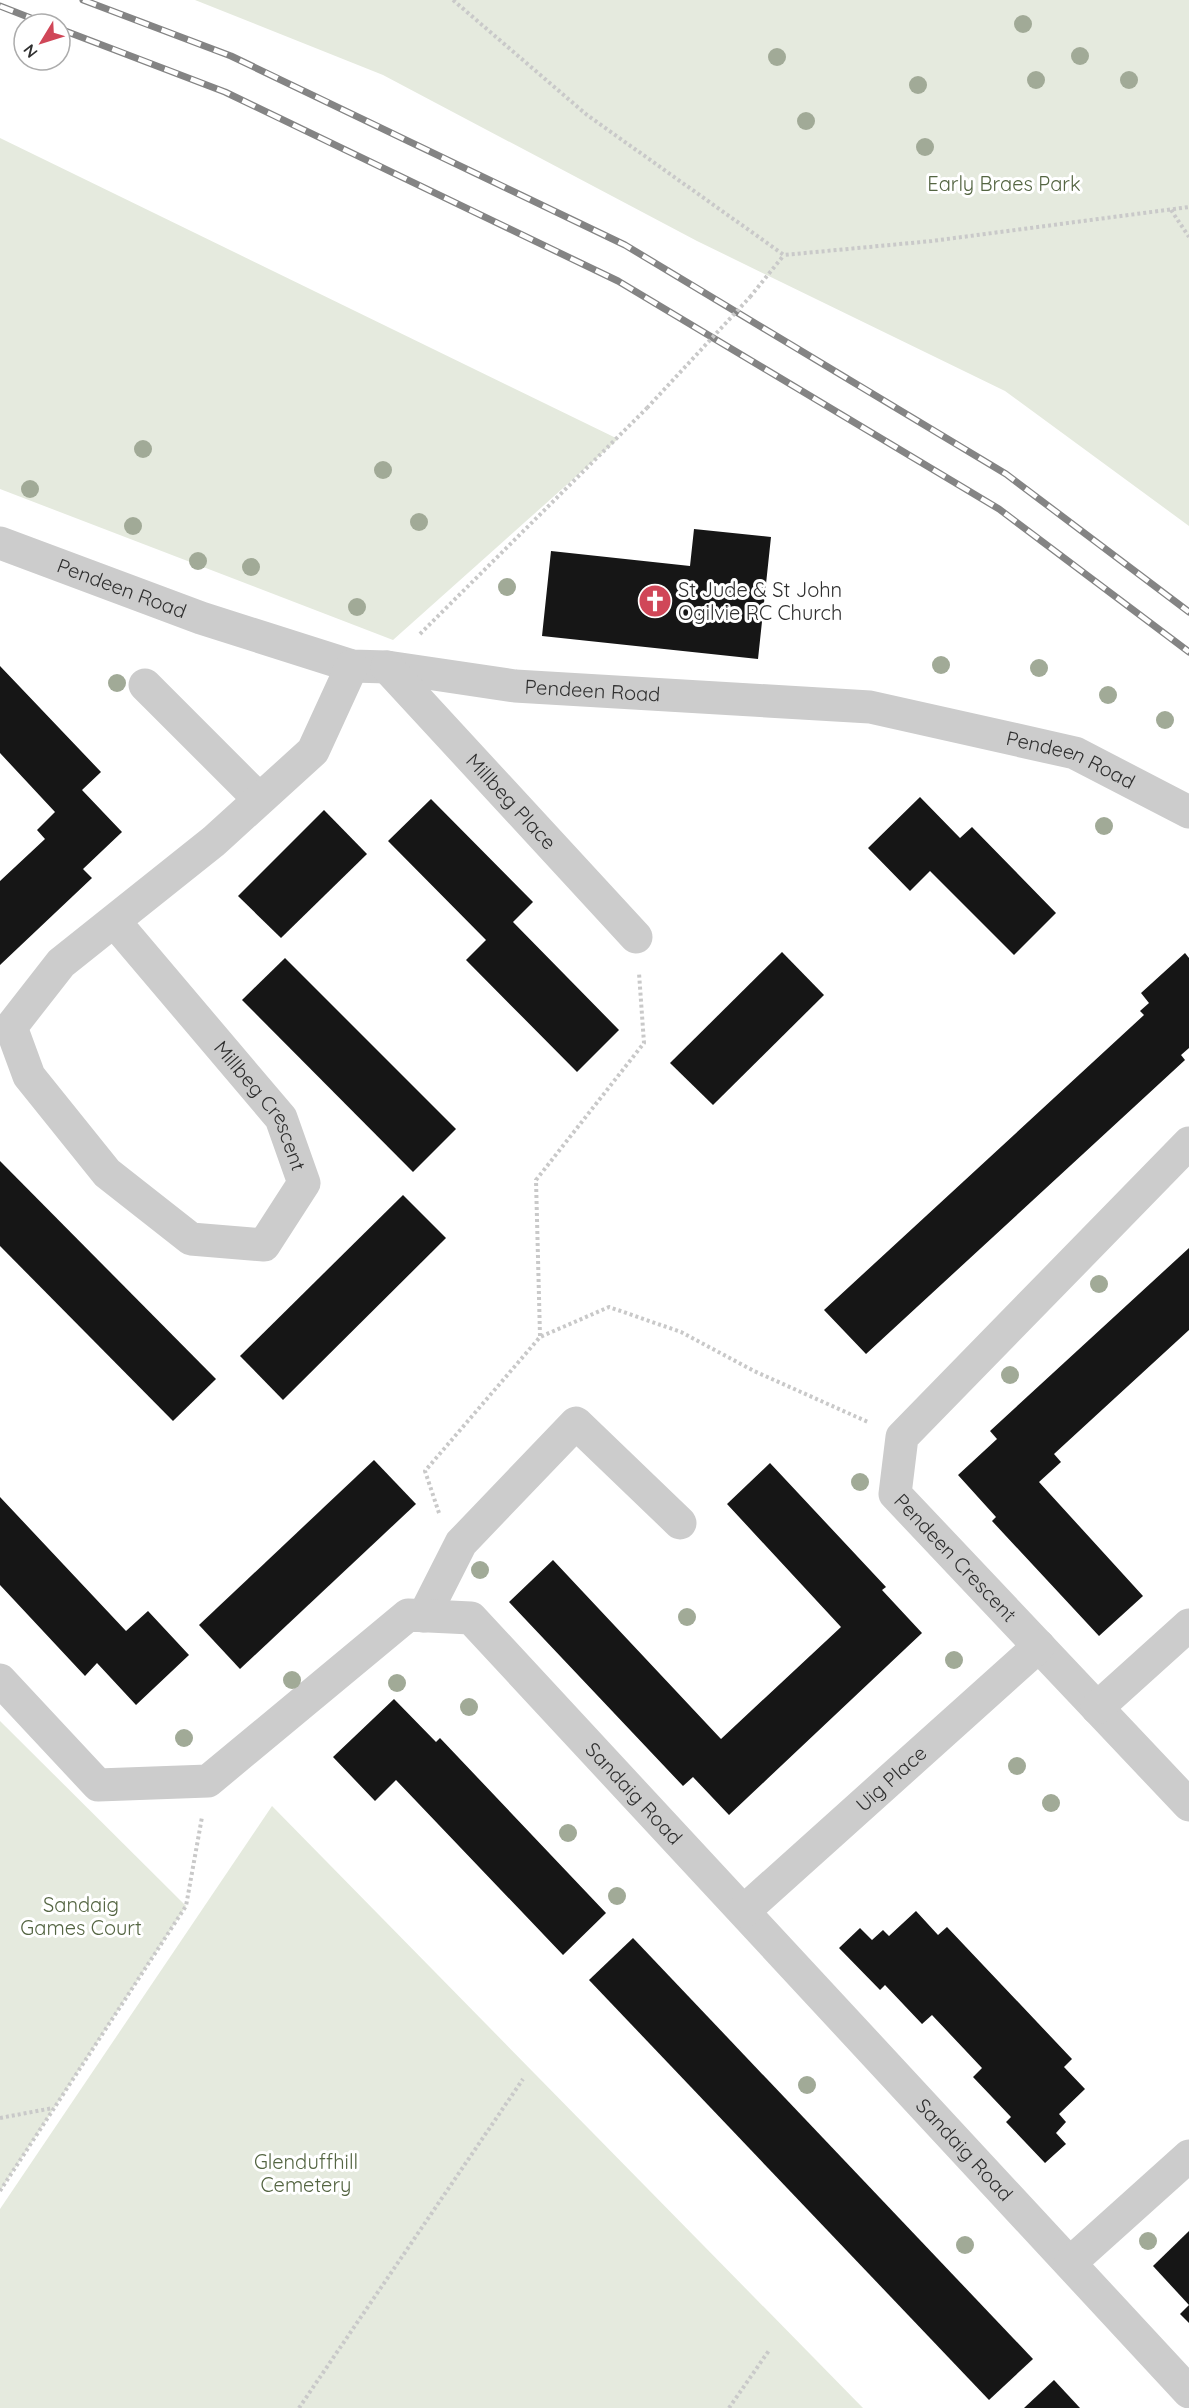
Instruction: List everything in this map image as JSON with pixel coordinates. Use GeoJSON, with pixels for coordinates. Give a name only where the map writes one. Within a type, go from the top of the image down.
{"type":"FeatureCollection","features":[{"type":"Feature","properties":{"kind":"street","name":"Pendeen Road"},"geometry":{"type":"LineString","coordinates":[[0,543],[201,618],[352,666],[387,667],[515,686],[870,707],[1075,753],[1189,812]]}},
{"type":"Feature","properties":{"kind":"street","name":"Millbeg Crescent"},"geometry":{"type":"LineString","coordinates":[[114,921],[281,1118],[304,1183],[264,1245],[191,1239],[107,1173],[29,1076],[11,1027],[61,963],[214,841],[313,751],[352,666]]}},
{"type":"Feature","properties":{"kind":"street","name":"Millbeg Place"},"geometry":{"type":"LineString","coordinates":[[387,667],[636,937]]}},
{"type":"Feature","properties":{"kind":"street"},"geometry":{"type":"LineString","coordinates":[[145,685],[259,799]]}},
{"type":"Feature","properties":{"kind":"street"},"geometry":{"type":"LineString","coordinates":[[902,1437],[1189,1143]]}},
{"type":"Feature","properties":{"kind":"street"},"geometry":{"type":"LineString","coordinates":[[424,1616],[461,1543],[576,1423],[680,1523]]}},
{"type":"Feature","properties":{"kind":"street","name":"Pendeen Crescent"},"geometry":{"type":"LineString","coordinates":[[902,1437],[895,1494],[1189,1805]]}},
{"type":"Feature","properties":{"kind":"street","name":"Sandaig Road"},"geometry":{"type":"LineString","coordinates":[[208,1781],[408,1616],[471,1618],[1189,2392]]}},
{"type":"Feature","properties":{"kind":"street"},"geometry":{"type":"LineString","coordinates":[[1097,1708],[1189,1625]]}},
{"type":"Feature","properties":{"kind":"street","name":"Uig Place"},"geometry":{"type":"LineString","coordinates":[[744,1911],[1039,1646]]}},
{"type":"Feature","properties":{"kind":"street"},"geometry":{"type":"LineString","coordinates":[[0,1680],[98,1785],[208,1781]]}},
{"type":"Feature","properties":{"kind":"street"},"geometry":{"type":"LineString","coordinates":[[1070,2264],[1189,2156]]}},
{"type":"Feature","properties":{"kind":"path"},"geometry":{"type":"LineString","coordinates":[[453,0],[587,115],[784,255],[932,242],[1189,207]]}},
{"type":"Feature","properties":{"kind":"path"},"geometry":{"type":"LineString","coordinates":[[1171,210],[1189,237]]}},
{"type":"Feature","properties":{"kind":"path"},"geometry":{"type":"LineString","coordinates":[[387,667],[647,408],[750,297],[784,255]]}},
{"type":"Feature","properties":{"kind":"path"},"geometry":{"type":"LineString","coordinates":[[540,1336],[536,1180],[644,1043],[636,937]]}},
{"type":"Feature","properties":{"kind":"path"},"geometry":{"type":"LineString","coordinates":[[461,1543],[441,1517],[425,1471],[540,1336],[609,1307],[681,1332],[754,1371],[902,1437]]}},
{"type":"Feature","properties":{"kind":"path"},"geometry":{"type":"LineString","coordinates":[[0,2191],[186,1906],[208,1781]]}},
{"type":"Feature","properties":{"kind":"path"},"geometry":{"type":"LineString","coordinates":[[299,2408],[523,2079]]}},
{"type":"Feature","properties":{"kind":"path"},"geometry":{"type":"LineString","coordinates":[[0,2118],[54,2108]]}},
{"type":"Feature","properties":{"kind":"path"},"geometry":{"type":"LineString","coordinates":[[729,2408],[770,2349]]}},
{"type":"Feature","properties":{"kind":"green space","name":"Early Braes Park"},"geometry":{"type":"Polygon","coordinates":[[[195,0],[1189,0],[1189,526],[1005,391],[697,241],[383,75],[195,0]]]}},
{"type":"Feature","properties":{"kind":"green space"},"geometry":{"type":"Polygon","coordinates":[[[0,138],[618,439],[393,640],[0,489],[0,138]]]}},
{"type":"Feature","properties":{"kind":"green space","name":"Sandaig Games Court"},"geometry":{"type":"Polygon","coordinates":[[[0,1721],[186,1906],[0,2191],[0,1721]]]}},
{"type":"Feature","properties":{"kind":"green space","name":"Glenduffhill Cemetery"},"geometry":{"type":"Polygon","coordinates":[[[272,1806],[863,2408],[0,2408],[0,2209],[272,1806]]]}},
{"type":"Feature","properties":{"kind":"building","name":"St Jude & St John Ogilvie RC Church"},"geometry":{"type":"Polygon","coordinates":[[[694,529],[771,537],[758,659],[542,636],[551,551],[690,566],[694,529]]]}},
{"type":"Feature","properties":{"kind":"building"},"geometry":{"type":"Polygon","coordinates":[[[0,666],[101,772],[82,790],[122,832],[83,869],[92,878],[0,965],[0,881],[45,839],[37,830],[55,812],[0,753],[0,666]]]}},
{"type":"Feature","properties":{"kind":"building"},"geometry":{"type":"Polygon","coordinates":[[[920,797],[960,838],[972,827],[1056,913],[1014,955],[930,871],[910,891],[868,848],[920,797]]]}},
{"type":"Feature","properties":{"kind":"building"},"geometry":{"type":"Polygon","coordinates":[[[431,799],[533,902],[513,922],[619,1030],[577,1072],[466,960],[486,940],[388,841],[431,799]]]}},
{"type":"Feature","properties":{"kind":"building"},"geometry":{"type":"Polygon","coordinates":[[[324,810],[367,854],[281,938],[238,896],[324,810]]]}},
{"type":"Feature","properties":{"kind":"building"},"geometry":{"type":"Polygon","coordinates":[[[782,952],[824,995],[713,1105],[670,1063],[782,952]]]}},
{"type":"Feature","properties":{"kind":"building"},"geometry":{"type":"Polygon","coordinates":[[[1185,953],[1189,958],[1189,1048],[1181,1055],[1185,1060],[866,1354],[824,1310],[1144,1015],[1140,1011],[1149,1003],[1141,993],[1185,953]]]}},
{"type":"Feature","properties":{"kind":"building"},"geometry":{"type":"Polygon","coordinates":[[[285,958],[456,1129],[413,1172],[242,1000],[285,958]]]}},
{"type":"Feature","properties":{"kind":"building"},"geometry":{"type":"Polygon","coordinates":[[[0,1161],[216,1379],[173,1421],[0,1246],[0,1161]]]}},
{"type":"Feature","properties":{"kind":"building"},"geometry":{"type":"Polygon","coordinates":[[[403,1195],[446,1238],[283,1400],[240,1356],[403,1195]]]}},
{"type":"Feature","properties":{"kind":"building"},"geometry":{"type":"Polygon","coordinates":[[[1189,1248],[1189,1330],[1054,1454],[1061,1462],[1039,1482],[1143,1596],[1099,1636],[992,1521],[996,1517],[958,1475],[997,1439],[990,1431],[1189,1248]]]}},
{"type":"Feature","properties":{"kind":"building"},"geometry":{"type":"Polygon","coordinates":[[[374,1460],[416,1504],[240,1669],[199,1625],[374,1460]]]}},
{"type":"Feature","properties":{"kind":"building"},"geometry":{"type":"Polygon","coordinates":[[[770,1463],[886,1587],[882,1590],[922,1633],[729,1815],[693,1777],[683,1786],[509,1602],[553,1560],[721,1739],[841,1627],[727,1504],[770,1463]]]}},
{"type":"Feature","properties":{"kind":"building"},"geometry":{"type":"Polygon","coordinates":[[[0,1497],[126,1631],[148,1611],[189,1655],[136,1705],[97,1663],[85,1676],[0,1585],[0,1497]]]}},
{"type":"Feature","properties":{"kind":"building"},"geometry":{"type":"Polygon","coordinates":[[[394,1699],[436,1742],[440,1738],[606,1913],[563,1955],[396,1780],[375,1801],[333,1757],[394,1699]]]}},
{"type":"Feature","properties":{"kind":"building"},"geometry":{"type":"Polygon","coordinates":[[[916,1911],[938,1935],[947,1927],[1072,2059],[1064,2067],[1085,2089],[1059,2114],[1066,2122],[1056,2133],[1066,2144],[1045,2163],[1006,2122],[1011,2117],[973,2077],[982,2068],[932,2015],[922,2024],[885,1985],[880,1990],[839,1948],[860,1928],[872,1940],[883,1930],[889,1936],[916,1911]]]}},
{"type":"Feature","properties":{"kind":"building"},"geometry":{"type":"Polygon","coordinates":[[[633,1938],[1033,2359],[989,2400],[589,1980],[633,1938]]]}},
{"type":"Feature","properties":{"kind":"building"},"geometry":{"type":"Polygon","coordinates":[[[1189,2231],[1189,2305],[1153,2266],[1189,2231]]]}},
{"type":"Feature","properties":{"kind":"building"},"geometry":{"type":"Polygon","coordinates":[[[1189,2305],[1189,2323],[1180,2314],[1189,2305]]]}},
{"type":"Feature","properties":{"kind":"building"},"geometry":{"type":"Polygon","coordinates":[[[1054,2380],[1080,2408],[1024,2408],[1054,2380]]]}},
{"type":"Feature","properties":{"kind":"railway"},"geometry":{"type":"LineString","coordinates":[[83,0],[231,56],[625,245],[1006,474],[1189,612]]}},
{"type":"Feature","properties":{"kind":"railway"},"geometry":{"type":"LineString","coordinates":[[0,6],[15,12]]}},
{"type":"Feature","properties":{"kind":"railway"},"geometry":{"type":"LineString","coordinates":[[72,34],[225,92],[618,281],[999,509],[1189,652]]}},
{"type":"Feature","properties":{"kind":"place","name":"St Jude & St John Ogilvie RC Church"},"geometry":{"type":"Point","coordinates":[655,601]}}]}
